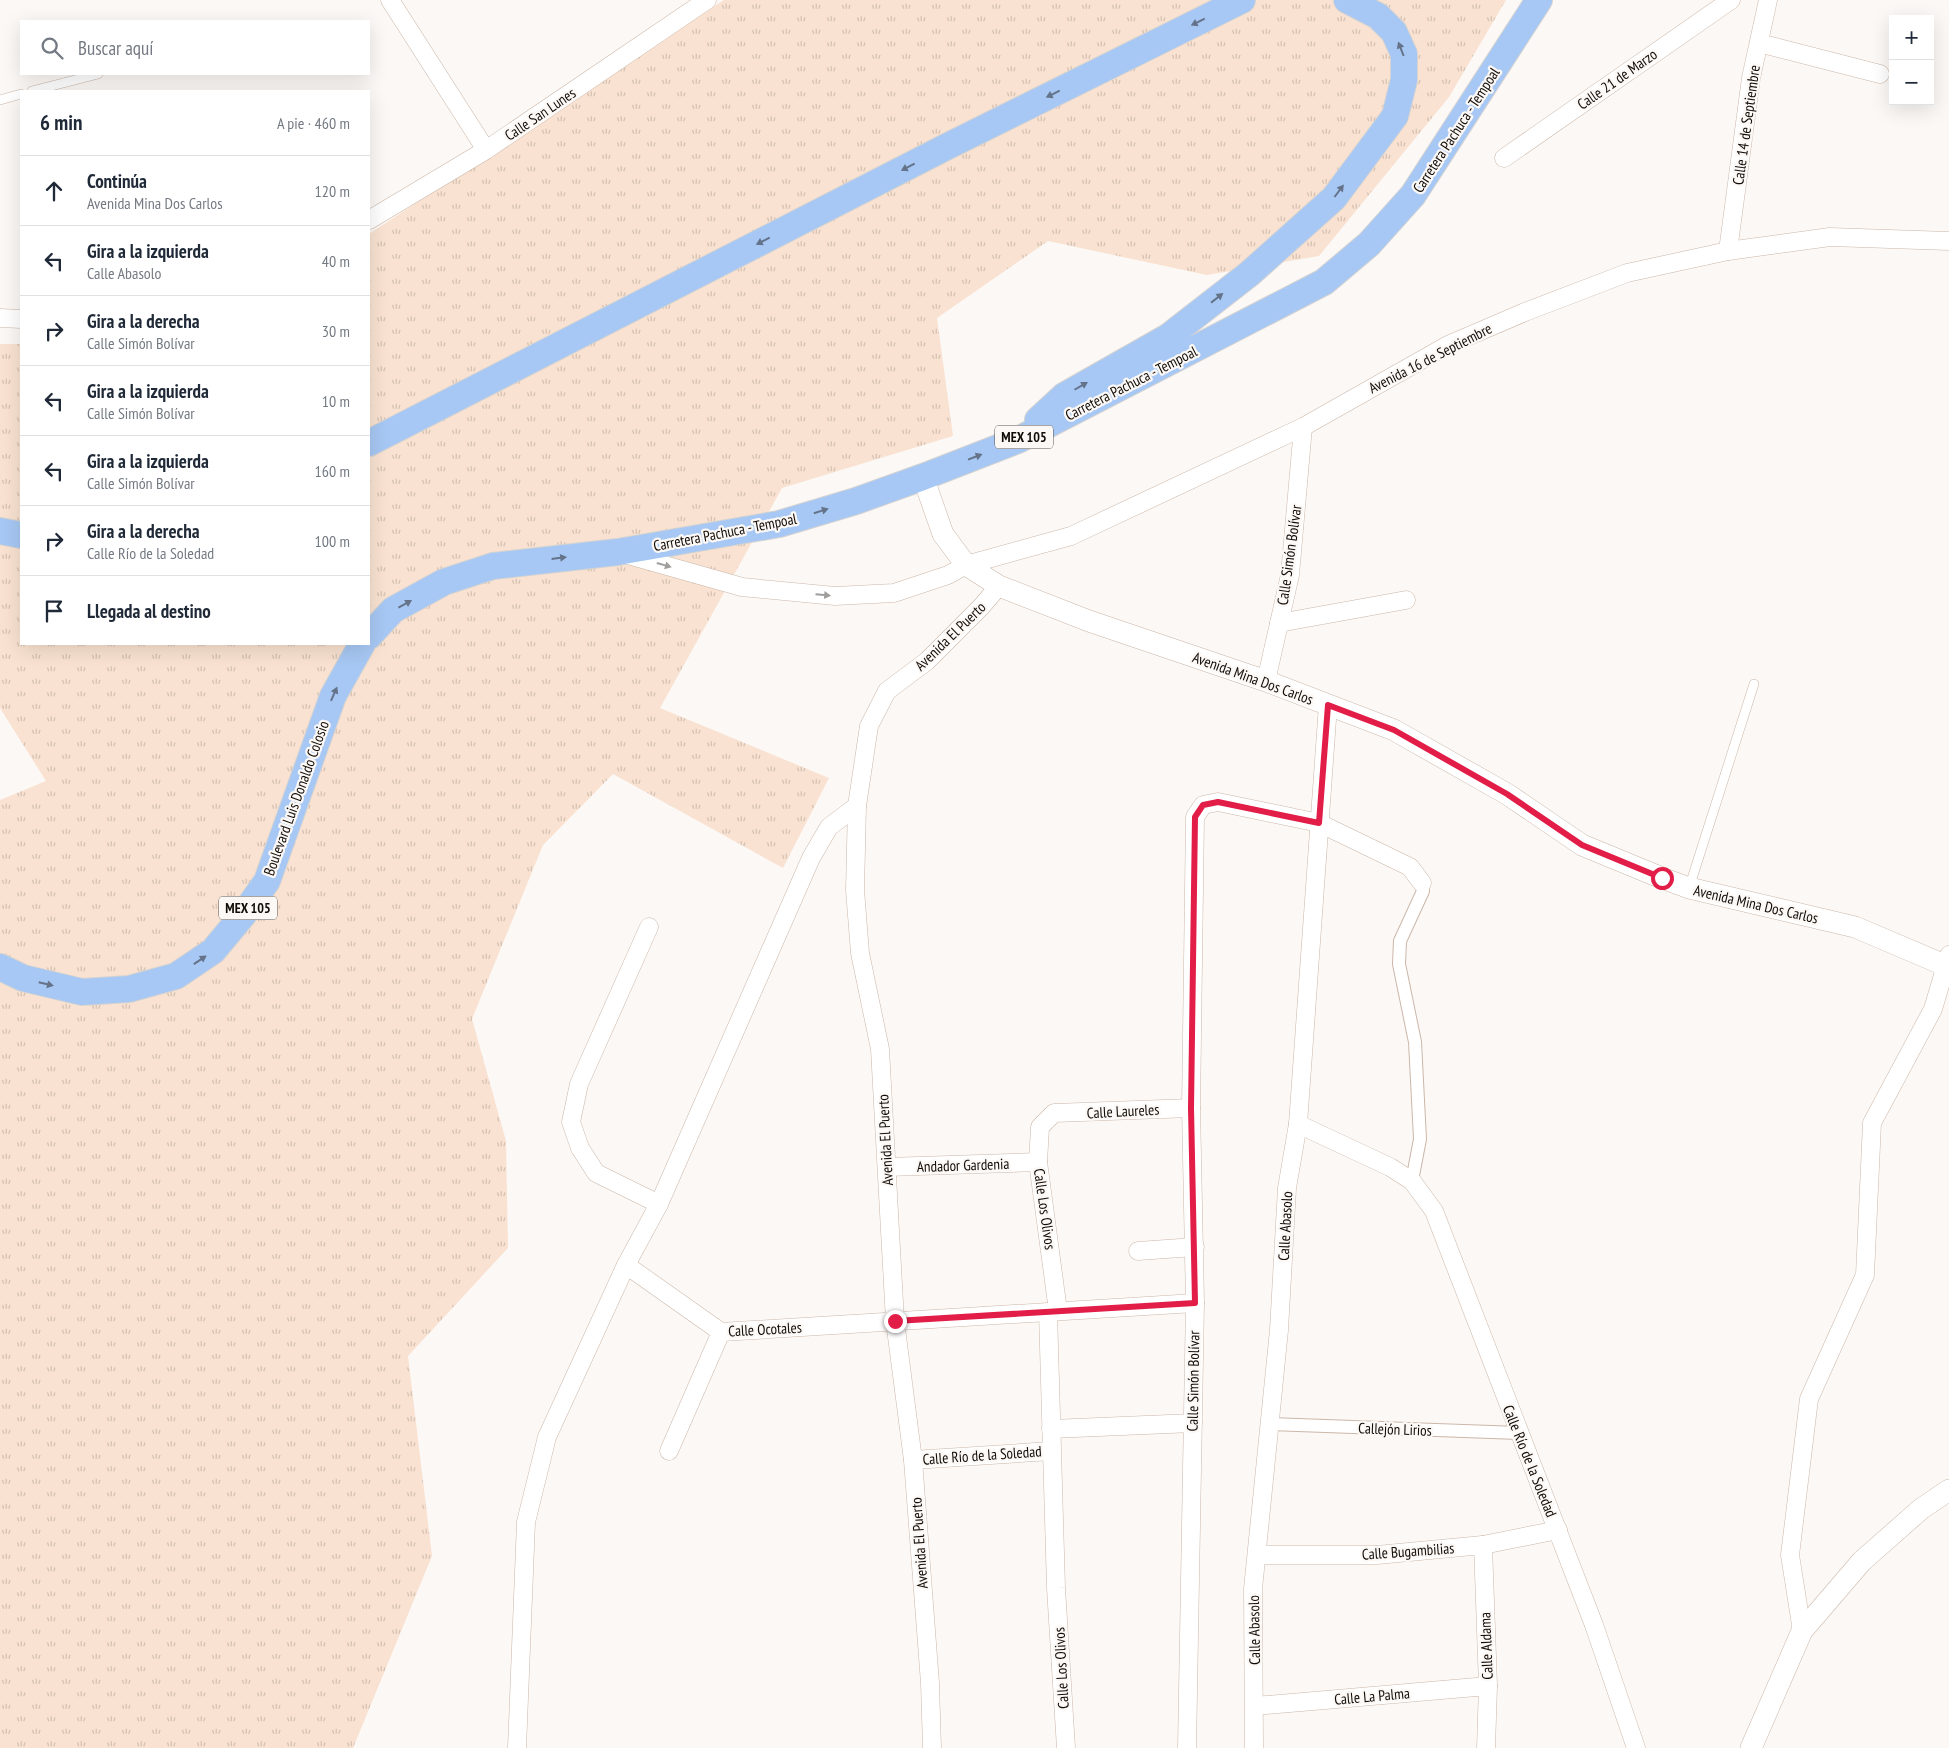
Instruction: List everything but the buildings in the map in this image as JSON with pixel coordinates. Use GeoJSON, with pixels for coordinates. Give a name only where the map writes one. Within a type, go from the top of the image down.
{"type":"FeatureCollection","features":[{"type":"Feature","properties":{"kind":"main road"},"geometry":{"type":"LineString","coordinates":[[370,442],[928,156],[1242,0]]}},
{"type":"Feature","properties":{"kind":"main road"},"geometry":{"type":"LineString","coordinates":[[1018,440],[1064,396],[1168,337],[1249,274],[1334,198],[1394,116],[1404,80],[1404,54],[1394,32],[1378,16],[1347,0]]}},
{"type":"Feature","properties":{"kind":"main road","name":"Carretera Pachuca - Tempoal"},"geometry":{"type":"LineString","coordinates":[[370,634],[393,610],[444,582],[493,566],[618,552],[779,524],[856,501],[923,477],[1018,440],[1324,282],[1369,244],[1413,195],[1540,0]]}},
{"type":"Feature","properties":{"kind":"main road"},"geometry":{"type":"LineString","coordinates":[[0,532],[20,535]]}},
{"type":"Feature","properties":{"kind":"main road","name":"Boulevard Luis Donaldo Colosio"},"geometry":{"type":"LineString","coordinates":[[0,967],[23,978],[82,992],[129,989],[176,976],[213,951],[243,916],[267,880],[333,696],[361,645]]}},
{"type":"Feature","properties":{"kind":"street"},"geometry":{"type":"LineString","coordinates":[[390,0],[486,150]]}},
{"type":"Feature","properties":{"kind":"street","name":"Calle San Lunes"},"geometry":{"type":"LineString","coordinates":[[370,219],[486,150],[708,0]]}},
{"type":"Feature","properties":{"kind":"street","name":"Calle 21 de Marzo"},"geometry":{"type":"LineString","coordinates":[[1504,158],[1731,0]]}},
{"type":"Feature","properties":{"kind":"street","name":"Calle 14 de Septiembre"},"geometry":{"type":"LineString","coordinates":[[1728,251],[1751,78],[1768,0]]}},
{"type":"Feature","properties":{"kind":"street"},"geometry":{"type":"LineString","coordinates":[[1759,43],[1880,74]]}},
{"type":"Feature","properties":{"kind":"street","name":"Avenida 16 de Septiembre"},"geometry":{"type":"LineString","coordinates":[[966,565],[1071,536],[1303,427],[1448,345],[1525,312],[1627,273],[1728,251],[1830,237],[1949,241]]}},
{"type":"Feature","properties":{"kind":"street"},"geometry":{"type":"LineString","coordinates":[[0,318],[20,319]]}},
{"type":"Feature","properties":{"kind":"street","name":"Calle Simón Bolívar"},"geometry":{"type":"LineString","coordinates":[[1266,682],[1290,575],[1303,427]]}},
{"type":"Feature","properties":{"kind":"street","name":"Avenida Mina Dos Carlos"},"geometry":{"type":"LineString","coordinates":[[923,477],[943,534],[966,565],[999,586],[1089,621],[1266,682],[1394,730],[1507,794],[1582,845],[1689,888],[1855,927],[1948,962]]}},
{"type":"Feature","properties":{"kind":"street"},"geometry":{"type":"LineString","coordinates":[[618,552],[742,588],[835,596],[894,593],[948,575],[966,565]]}},
{"type":"Feature","properties":{"kind":"street","name":"Avenida El Puerto"},"geometry":{"type":"LineString","coordinates":[[932,1748],[930,1683],[913,1460],[895,1321],[880,1049],[860,953],[856,908],[857,806],[869,726],[886,691],[927,661],[981,607],[999,586]]}},
{"type":"Feature","properties":{"kind":"street"},"geometry":{"type":"LineString","coordinates":[[1279,623],[1406,600]]}},
{"type":"Feature","properties":{"kind":"street","name":"Calle Abasolo"},"geometry":{"type":"LineString","coordinates":[[1254,1748],[1253,1589],[1279,1330],[1287,1188],[1298,1124],[1328,705]]}},
{"type":"Feature","properties":{"kind":"street","name":"Calle Simón Bolívar"},"geometry":{"type":"LineString","coordinates":[[1187,1748],[1195,1303],[1191,1108],[1195,817],[1203,805],[1218,802],[1319,823],[1410,867],[1422,883]]}},
{"type":"Feature","properties":{"kind":"street"},"geometry":{"type":"LineString","coordinates":[[517,1748],[526,1522],[547,1436],[626,1265],[659,1204],[811,858],[828,827],[857,806]]}},
{"type":"Feature","properties":{"kind":"street"},"geometry":{"type":"LineString","coordinates":[[1298,1124],[1390,1167],[1412,1181],[1420,1139],[1415,1042],[1399,964],[1399,949],[1400,941],[1423,891],[1422,883]]}},
{"type":"Feature","properties":{"kind":"street"},"geometry":{"type":"LineString","coordinates":[[649,926],[579,1084],[571,1122],[580,1148],[596,1173],[659,1204]]}},
{"type":"Feature","properties":{"kind":"street"},"geometry":{"type":"LineString","coordinates":[[1802,1631],[1790,1555],[1809,1399],[1864,1275],[1872,1123],[1933,1010],[1948,962]]}},
{"type":"Feature","properties":{"kind":"street","name":"Calle Laureles"},"geometry":{"type":"LineString","coordinates":[[1054,1113],[1191,1108]]}},
{"type":"Feature","properties":{"kind":"street","name":"Calle Los Olivos"},"geometry":{"type":"LineString","coordinates":[[1053,1311],[1038,1162],[1040,1127],[1054,1113]]}},
{"type":"Feature","properties":{"kind":"street","name":"Andador Gardenia"},"geometry":{"type":"LineString","coordinates":[[887,1167],[1038,1162]]}},
{"type":"Feature","properties":{"kind":"street","name":"Calle Río de la Soledad"},"geometry":{"type":"LineString","coordinates":[[1412,1181],[1434,1211],[1594,1624],[1636,1748]]}},
{"type":"Feature","properties":{"kind":"street"},"geometry":{"type":"LineString","coordinates":[[1138,1251],[1195,1248]]}},
{"type":"Feature","properties":{"kind":"street","name":"Calle Ocotales"},"geometry":{"type":"LineString","coordinates":[[626,1265],[721,1332],[761,1331],[895,1321]]}},
{"type":"Feature","properties":{"kind":"street"},"geometry":{"type":"LineString","coordinates":[[895,1321],[1195,1303]]}},
{"type":"Feature","properties":{"kind":"street","name":"Calle Río de la Soledad"},"geometry":{"type":"LineString","coordinates":[[1053,1311],[1051,1451],[1056,1588]]}},
{"type":"Feature","properties":{"kind":"street"},"geometry":{"type":"LineString","coordinates":[[669,1451],[721,1332]]}},
{"type":"Feature","properties":{"kind":"street"},"geometry":{"type":"LineString","coordinates":[[1051,1429],[1192,1423]]}},
{"type":"Feature","properties":{"kind":"street","name":"Callejón Lirios"},"geometry":{"type":"LineString","coordinates":[[1270,1424],[1519,1434]]}},
{"type":"Feature","properties":{"kind":"street","name":"Calle Río de la Soledad"},"geometry":{"type":"LineString","coordinates":[[913,1460],[1051,1451]]}},
{"type":"Feature","properties":{"kind":"street"},"geometry":{"type":"LineString","coordinates":[[1755,1745],[1802,1631],[1862,1561],[1921,1509],[1949,1490]]}},
{"type":"Feature","properties":{"kind":"street","name":"Calle Bugambilias"},"geometry":{"type":"LineString","coordinates":[[1257,1555],[1377,1555],[1483,1545],[1558,1530]]}},
{"type":"Feature","properties":{"kind":"street","name":"Calle Aldama"},"geometry":{"type":"LineString","coordinates":[[1483,1545],[1488,1686],[1486,1748]]}},
{"type":"Feature","properties":{"kind":"street","name":"Calle Los Olivos"},"geometry":{"type":"LineString","coordinates":[[1056,1588],[1066,1748]]}},
{"type":"Feature","properties":{"kind":"street","name":"Calle La Palma"},"geometry":{"type":"LineString","coordinates":[[1255,1706],[1488,1686]]}},
{"type":"Feature","properties":{"kind":"lane"},"geometry":{"type":"LineString","coordinates":[[36,90],[94,75]]}},
{"type":"Feature","properties":{"kind":"lane"},"geometry":{"type":"LineString","coordinates":[[0,100],[20,94]]}},
{"type":"Feature","properties":{"kind":"lane"},"geometry":{"type":"LineString","coordinates":[[1689,888],[1754,684]]}},
{"type":"Feature","properties":{"kind":"green space"},"geometry":{"type":"Polygon","coordinates":[[[724,0],[1506,0],[1449,97],[1319,256],[1207,275],[1048,241],[937,318],[953,436],[782,488],[660,708],[829,778],[783,868],[613,774],[543,845],[472,1019],[506,1141],[508,1248],[408,1356],[432,1556],[353,1748],[0,1748],[0,800],[46,781],[0,708],[0,344],[20,344],[20,645],[370,645],[370,233],[724,0]]]}},
{"type":"Feature","properties":{"kind":"route"},"geometry":{"type":"LineString","coordinates":[[895,1321],[1195,1303],[1191,1108],[1195,817],[1203,805],[1218,802],[1319,823],[1328,705],[1394,730],[1507,794],[1582,845],[1662,878]]}}]}
